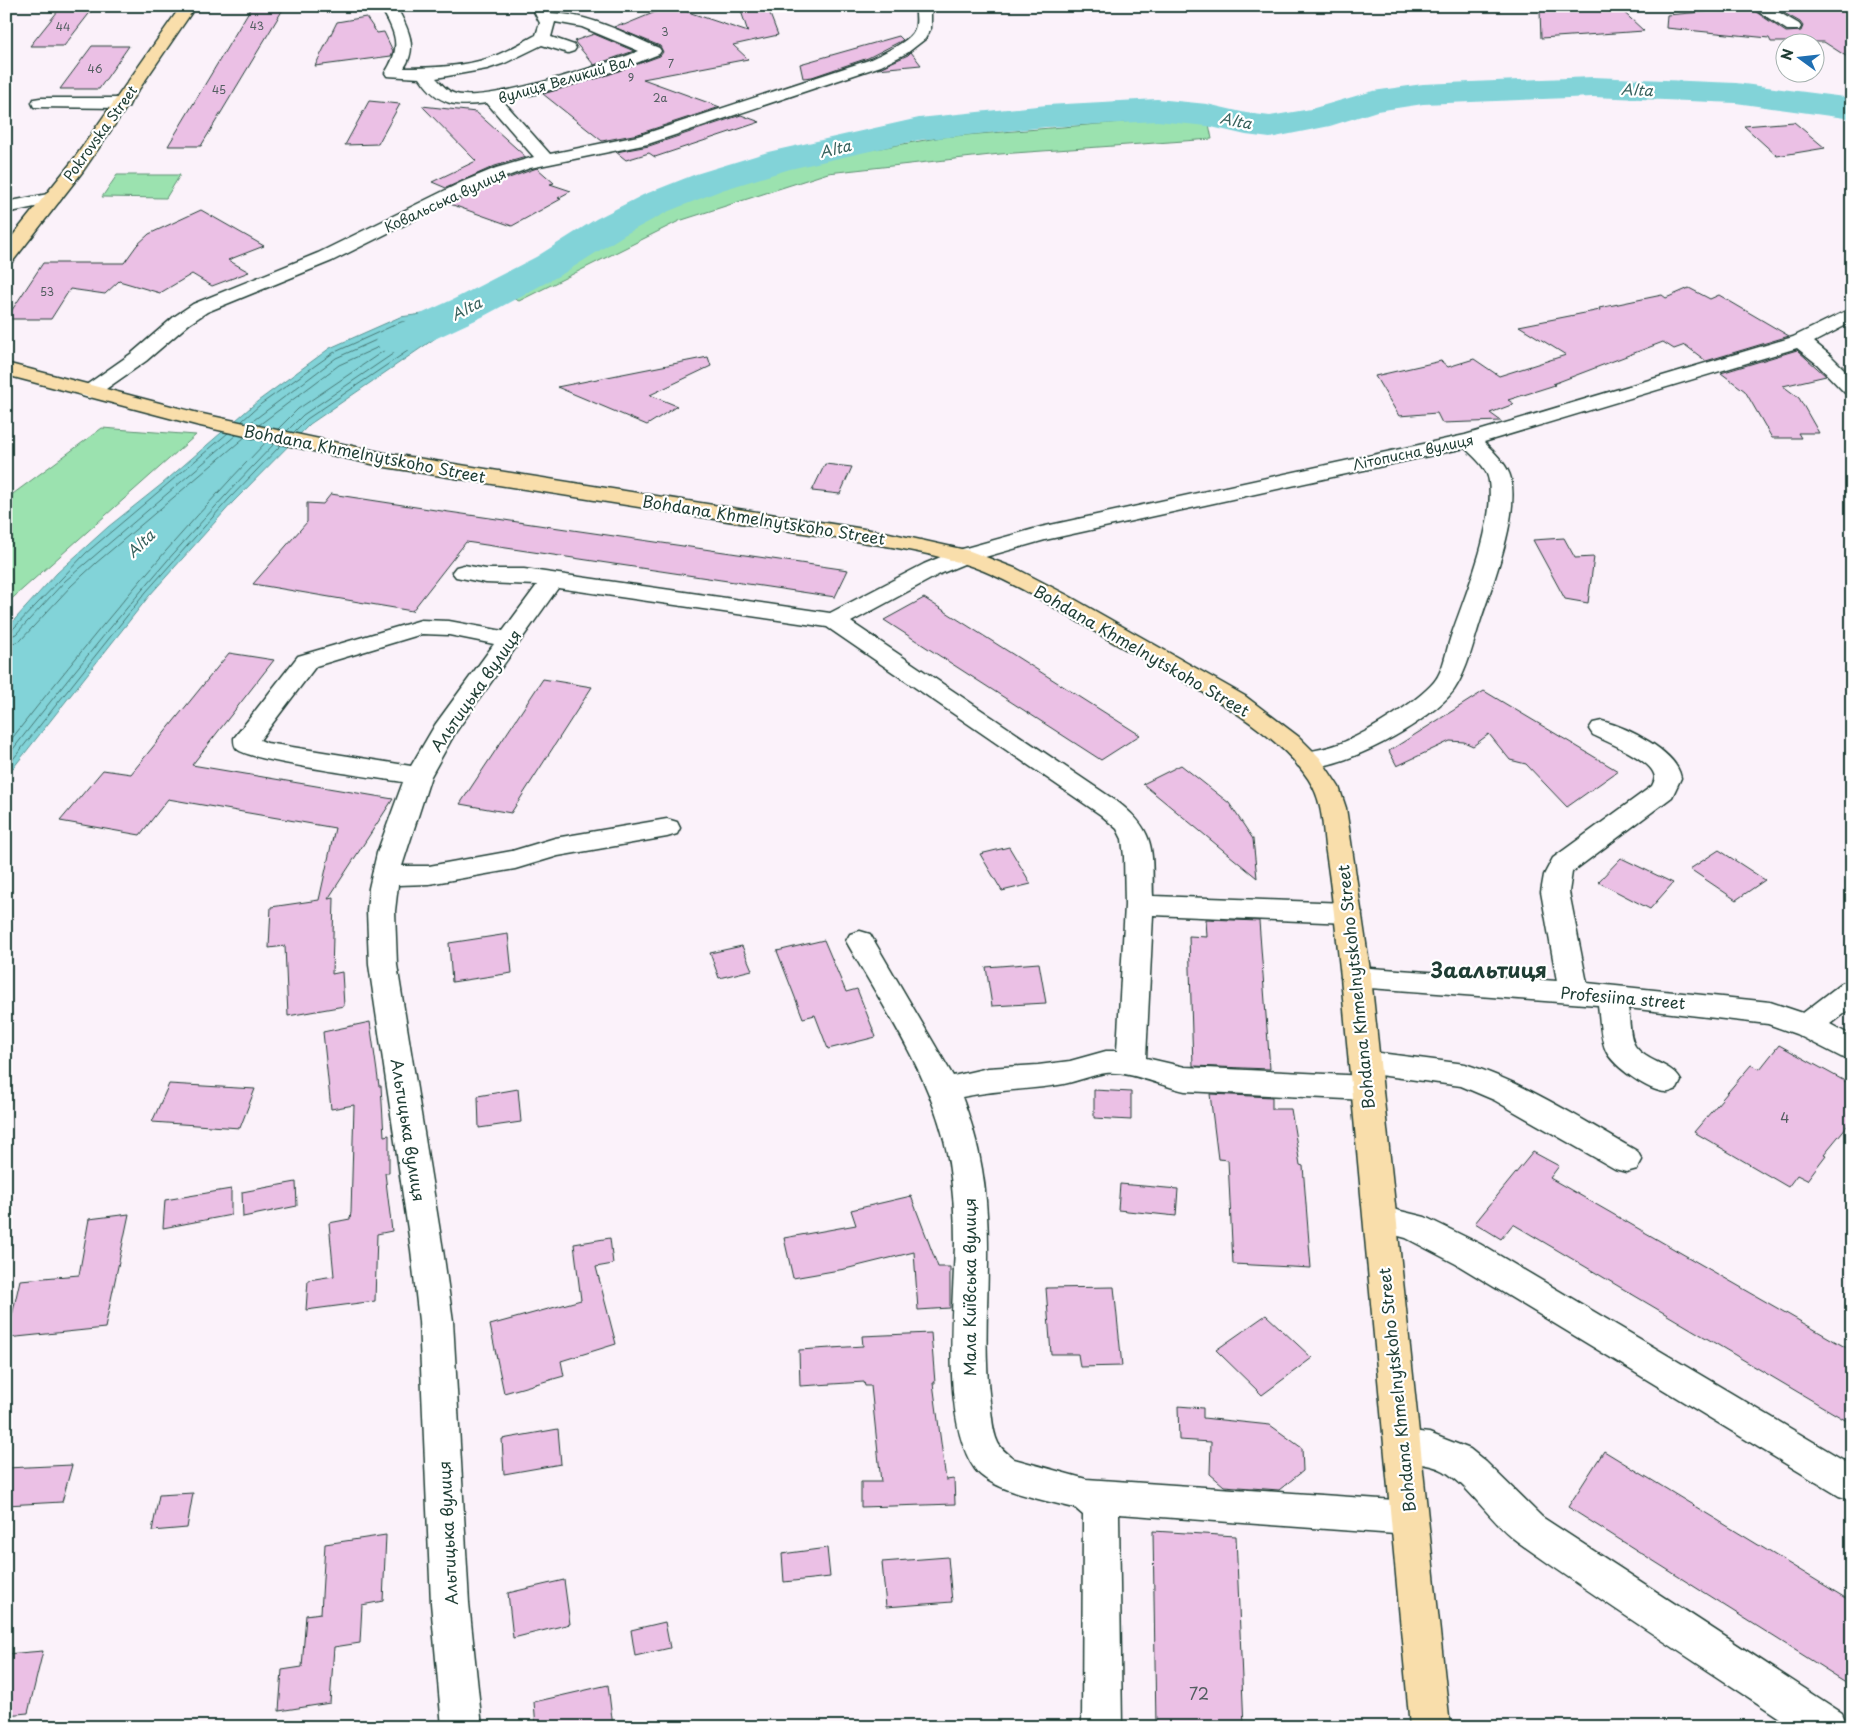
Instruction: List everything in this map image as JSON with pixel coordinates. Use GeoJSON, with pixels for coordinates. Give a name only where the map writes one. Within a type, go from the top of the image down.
{"type":"FeatureCollection","features":[{"type":"Feature","properties":{"kind":"main road","name":"Pokrovska Street"},"geometry":{"type":"LineString","coordinates":[[6,257],[53,198],[189,6]]}},
{"type":"Feature","properties":{"kind":"main road","name":"Bohdana Khmelnytskoho Street"},"geometry":{"type":"LineString","coordinates":[[6,369],[196,419],[429,468],[882,538],[963,556],[993,567],[1056,598],[1226,696],[1257,717],[1308,760],[1325,786],[1330,798],[1342,862],[1356,977],[1430,1727]]}},
{"type":"Feature","properties":{"kind":"street"},"geometry":{"type":"LineString","coordinates":[[388,6],[405,46],[403,59],[393,73],[425,73],[486,65],[540,40],[548,25],[543,12]]}},
{"type":"Feature","properties":{"kind":"street","name":"Ковальська вулиця"},"geometry":{"type":"LineString","coordinates":[[89,392],[139,357],[182,320],[200,308],[325,257],[486,178],[515,167],[642,140],[862,68],[888,57],[920,35],[924,26],[923,6]]}},
{"type":"Feature","properties":{"kind":"street"},"geometry":{"type":"LineString","coordinates":[[1757,6],[1793,27]]}},
{"type":"Feature","properties":{"kind":"street","name":"вулиця Великий Вал"},"geometry":{"type":"LineString","coordinates":[[543,12],[579,21],[653,51],[636,59],[603,69],[491,98],[519,127],[546,160]]}},
{"type":"Feature","properties":{"kind":"street"},"geometry":{"type":"LineString","coordinates":[[540,40],[568,48]]}},
{"type":"Feature","properties":{"kind":"street"},"geometry":{"type":"LineString","coordinates":[[425,73],[437,89],[452,98],[471,100],[491,98]]}},
{"type":"Feature","properties":{"kind":"street"},"geometry":{"type":"LineString","coordinates":[[40,103],[122,103]]}},
{"type":"Feature","properties":{"kind":"street"},"geometry":{"type":"LineString","coordinates":[[6,208],[53,198]]}},
{"type":"Feature","properties":{"kind":"street","name":"Літописна вулиця"},"geometry":{"type":"LineString","coordinates":[[834,621],[932,569],[963,556],[1042,534],[1470,440],[1800,341],[1852,314]]}},
{"type":"Feature","properties":{"kind":"street"},"geometry":{"type":"LineString","coordinates":[[1800,341],[1824,360],[1852,389]]}},
{"type":"Feature","properties":{"kind":"street"},"geometry":{"type":"LineString","coordinates":[[1308,760],[1337,753],[1362,743],[1410,713],[1434,695],[1449,678],[1492,543],[1501,498],[1499,476],[1493,465],[1470,440]]}},
{"type":"Feature","properties":{"kind":"street"},"geometry":{"type":"LineString","coordinates":[[464,572],[486,576],[524,576],[834,621],[1058,772],[1127,823],[1136,839],[1139,905],[1131,1064]]}},
{"type":"Feature","properties":{"kind":"street","name":"Альтицька вулиця"},"geometry":{"type":"LineString","coordinates":[[462,1727],[450,1603],[436,1320],[383,956],[381,912],[386,876],[398,831],[418,776],[444,731],[552,580]]}},
{"type":"Feature","properties":{"kind":"street"},"geometry":{"type":"LineString","coordinates":[[418,776],[252,748],[246,744],[247,738],[307,661],[421,626],[449,628],[509,640]]}},
{"type":"Feature","properties":{"kind":"street"},"geometry":{"type":"LineString","coordinates":[[1574,992],[1555,892],[1558,870],[1662,791],[1668,780],[1666,771],[1656,759],[1602,729]]}},
{"type":"Feature","properties":{"kind":"street"},"geometry":{"type":"LineString","coordinates":[[386,876],[429,875],[515,860],[555,847],[667,828]]}},
{"type":"Feature","properties":{"kind":"street"},"geometry":{"type":"LineString","coordinates":[[1139,905],[1348,913]]}},
{"type":"Feature","properties":{"kind":"street","name":"Мала Київська вулиця"},"geometry":{"type":"LineString","coordinates":[[860,941],[944,1089],[962,1149],[968,1184],[971,1225],[968,1334],[969,1383],[976,1432],[983,1452],[992,1464],[1004,1472],[1086,1495],[1409,1518]]}},
{"type":"Feature","properties":{"kind":"street","name":"Profesiina street"},"geometry":{"type":"LineString","coordinates":[[1356,977],[1611,995],[1770,1013],[1807,1026],[1852,1049]]}},
{"type":"Feature","properties":{"kind":"street"},"geometry":{"type":"LineString","coordinates":[[1807,1026],[1852,991]]}},
{"type":"Feature","properties":{"kind":"street"},"geometry":{"type":"LineString","coordinates":[[1611,995],[1620,1049],[1636,1065],[1666,1081]]}},
{"type":"Feature","properties":{"kind":"street"},"geometry":{"type":"LineString","coordinates":[[944,1089],[988,1080],[1010,1080],[1054,1075],[1106,1062],[1131,1064],[1164,1075],[1185,1079],[1465,1075],[1505,1092],[1626,1160]]}},
{"type":"Feature","properties":{"kind":"street"},"geometry":{"type":"LineString","coordinates":[[1380,1219],[1413,1226],[1468,1254],[1852,1484]]}},
{"type":"Feature","properties":{"kind":"street"},"geometry":{"type":"LineString","coordinates":[[1402,1446],[1429,1449],[1457,1460],[1474,1473],[1506,1508],[1530,1529],[1828,1727]]}},
{"type":"Feature","properties":{"kind":"street"},"geometry":{"type":"LineString","coordinates":[[1086,1495],[1098,1505],[1102,1516],[1102,1727]]}},
{"type":"Feature","properties":{"kind":"green space"},"geometry":{"type":"Polygon","coordinates":[[[1159,119],[1209,124],[1212,139],[1000,154],[828,173],[679,221],[519,301],[506,295],[563,266],[650,214],[732,184],[819,159],[942,137],[1159,119]]]}},
{"type":"Feature","properties":{"kind":"green space"},"geometry":{"type":"Polygon","coordinates":[[[117,175],[180,175],[166,198],[102,197],[117,175]]]}},
{"type":"Feature","properties":{"kind":"green space"},"geometry":{"type":"Polygon","coordinates":[[[102,428],[196,435],[6,604],[6,499],[102,428]]]}},
{"type":"Feature","properties":{"kind":"water"},"geometry":{"type":"Polygon","coordinates":[[[468,308],[456,324],[310,424],[233,502],[149,596],[6,777],[6,629],[57,573],[108,527],[162,484],[258,401],[330,348],[400,317],[468,308]]]}},
{"type":"Feature","properties":{"kind":"building"},"geometry":{"type":"Polygon","coordinates":[[[62,6],[95,6],[64,46],[30,46],[62,6]]]}},
{"type":"Feature","properties":{"kind":"building"},"geometry":{"type":"Polygon","coordinates":[[[252,6],[285,6],[201,146],[168,146],[252,6]]]}},
{"type":"Feature","properties":{"kind":"building"},"geometry":{"type":"Polygon","coordinates":[[[670,6],[748,32],[741,11],[768,9],[778,35],[733,45],[748,59],[643,79],[720,107],[638,134],[602,141],[543,94],[602,77],[660,56],[663,52],[660,46],[614,27],[621,24],[624,25],[670,6]]]}},
{"type":"Feature","properties":{"kind":"building"},"geometry":{"type":"Polygon","coordinates":[[[1617,6],[1644,31],[1541,38],[1540,11],[1617,6]]]}},
{"type":"Feature","properties":{"kind":"building"},"geometry":{"type":"Polygon","coordinates":[[[1772,6],[1852,7],[1852,60],[1826,43],[1826,32],[1786,32],[1801,31],[1803,26],[1800,22],[1772,6]]]}},
{"type":"Feature","properties":{"kind":"building"},"geometry":{"type":"Polygon","coordinates":[[[1750,8],[1786,32],[1776,32],[1776,42],[1771,42],[1769,38],[1666,28],[1667,15],[1750,8]]]}},
{"type":"Feature","properties":{"kind":"building"},"geometry":{"type":"Polygon","coordinates":[[[366,17],[377,33],[384,32],[393,51],[391,56],[315,66],[337,22],[366,17]]]}},
{"type":"Feature","properties":{"kind":"building"},"geometry":{"type":"Polygon","coordinates":[[[594,34],[634,51],[594,65],[574,41],[594,34]]]}},
{"type":"Feature","properties":{"kind":"building"},"geometry":{"type":"Polygon","coordinates":[[[899,36],[903,40],[868,58],[812,77],[803,78],[800,64],[899,36]]]}},
{"type":"Feature","properties":{"kind":"building"},"geometry":{"type":"Polygon","coordinates":[[[92,46],[129,46],[99,89],[60,89],[92,46]]]}},
{"type":"Feature","properties":{"kind":"building"},"geometry":{"type":"Polygon","coordinates":[[[911,52],[921,65],[877,69],[908,55],[911,52]]]}},
{"type":"Feature","properties":{"kind":"building"},"geometry":{"type":"Polygon","coordinates":[[[369,101],[400,104],[378,144],[345,145],[369,101]]]}},
{"type":"Feature","properties":{"kind":"building"},"geometry":{"type":"Polygon","coordinates":[[[422,106],[476,112],[526,157],[495,166],[446,188],[432,182],[476,161],[422,106]]]}},
{"type":"Feature","properties":{"kind":"building"},"geometry":{"type":"Polygon","coordinates":[[[741,115],[760,122],[655,157],[649,153],[626,160],[616,152],[649,146],[741,115]]]}},
{"type":"Feature","properties":{"kind":"building"},"geometry":{"type":"Polygon","coordinates":[[[1794,122],[1825,148],[1777,156],[1744,126],[1794,122]]]}},
{"type":"Feature","properties":{"kind":"building"},"geometry":{"type":"Polygon","coordinates":[[[537,168],[554,183],[550,184],[571,191],[558,198],[561,199],[512,226],[450,204],[509,178],[537,168]]]}},
{"type":"Feature","properties":{"kind":"building"},"geometry":{"type":"Polygon","coordinates":[[[201,210],[264,246],[228,260],[249,272],[212,286],[192,274],[160,293],[119,281],[105,294],[70,289],[51,319],[6,319],[43,263],[124,263],[137,245],[149,234],[201,210]]]}},
{"type":"Feature","properties":{"kind":"building"},"geometry":{"type":"Polygon","coordinates":[[[1689,288],[1710,299],[1719,295],[1789,336],[1706,361],[1685,345],[1674,349],[1663,342],[1553,384],[1555,385],[1508,400],[1514,404],[1490,413],[1501,421],[1442,423],[1437,413],[1399,416],[1375,376],[1441,361],[1448,367],[1474,359],[1499,376],[1566,355],[1519,326],[1600,310],[1599,308],[1662,295],[1666,298],[1689,288]]]}},
{"type":"Feature","properties":{"kind":"building"},"geometry":{"type":"Polygon","coordinates":[[[1797,350],[1826,376],[1783,386],[1799,398],[1819,433],[1798,433],[1801,438],[1772,438],[1745,391],[1721,373],[1797,350]]]}},
{"type":"Feature","properties":{"kind":"building"},"geometry":{"type":"Polygon","coordinates":[[[708,357],[711,366],[650,395],[677,406],[647,425],[557,387],[708,357]]]}},
{"type":"Feature","properties":{"kind":"building"},"geometry":{"type":"Polygon","coordinates":[[[825,464],[852,467],[840,494],[812,491],[825,464]]]}},
{"type":"Feature","properties":{"kind":"building"},"geometry":{"type":"Polygon","coordinates":[[[331,494],[848,570],[835,597],[466,542],[412,611],[253,584],[307,522],[307,503],[323,504],[331,494]]]}},
{"type":"Feature","properties":{"kind":"building"},"geometry":{"type":"Polygon","coordinates":[[[1564,538],[1575,558],[1594,557],[1588,603],[1565,599],[1533,540],[1564,538]]]}},
{"type":"Feature","properties":{"kind":"building"},"geometry":{"type":"Polygon","coordinates":[[[924,598],[1140,735],[1101,760],[884,620],[924,598]]]}},
{"type":"Feature","properties":{"kind":"building"},"geometry":{"type":"Polygon","coordinates":[[[229,653],[274,660],[192,765],[393,799],[328,899],[334,898],[332,974],[342,972],[344,1006],[288,1016],[285,946],[269,948],[271,907],[319,900],[335,828],[168,799],[140,835],[60,821],[103,770],[131,774],[229,653]]]}},
{"type":"Feature","properties":{"kind":"building"},"geometry":{"type":"Polygon","coordinates":[[[543,679],[592,687],[511,813],[460,804],[543,679]]]}},
{"type":"Feature","properties":{"kind":"building"},"geometry":{"type":"Polygon","coordinates":[[[1484,691],[1618,771],[1567,807],[1526,764],[1510,760],[1489,734],[1473,746],[1464,742],[1450,741],[1397,766],[1389,751],[1484,691]]]}},
{"type":"Feature","properties":{"kind":"building"},"geometry":{"type":"Polygon","coordinates":[[[1181,765],[1229,803],[1253,839],[1257,878],[1143,784],[1181,765]]]}},
{"type":"Feature","properties":{"kind":"building"},"geometry":{"type":"Polygon","coordinates":[[[1009,847],[1031,884],[1002,891],[980,854],[1009,847]]]}},
{"type":"Feature","properties":{"kind":"building"},"geometry":{"type":"Polygon","coordinates":[[[1719,850],[1765,880],[1736,900],[1690,869],[1719,850]]]}},
{"type":"Feature","properties":{"kind":"building"},"geometry":{"type":"Polygon","coordinates":[[[1621,858],[1673,883],[1650,909],[1598,882],[1621,858]]]}},
{"type":"Feature","properties":{"kind":"building"},"geometry":{"type":"Polygon","coordinates":[[[1206,919],[1259,921],[1270,1069],[1193,1066],[1189,936],[1207,937],[1206,919]]]}},
{"type":"Feature","properties":{"kind":"building"},"geometry":{"type":"Polygon","coordinates":[[[508,934],[512,973],[452,982],[449,943],[508,934]]]}},
{"type":"Feature","properties":{"kind":"building"},"geometry":{"type":"Polygon","coordinates":[[[824,940],[846,992],[857,989],[876,1037],[828,1049],[815,1015],[803,1018],[777,951],[824,940]]]}},
{"type":"Feature","properties":{"kind":"building"},"geometry":{"type":"Polygon","coordinates":[[[742,946],[752,970],[719,978],[710,953],[742,946]]]}},
{"type":"Feature","properties":{"kind":"building"},"geometry":{"type":"Polygon","coordinates":[[[1039,963],[1046,1003],[992,1006],[986,967],[1039,963]]]}},
{"type":"Feature","properties":{"kind":"building"},"geometry":{"type":"Polygon","coordinates":[[[370,1022],[379,1086],[381,1086],[384,1136],[389,1135],[389,1173],[385,1173],[392,1231],[377,1234],[375,1301],[306,1310],[308,1280],[334,1276],[329,1223],[350,1219],[351,1212],[354,1105],[331,1109],[323,1032],[370,1022]]]}},
{"type":"Feature","properties":{"kind":"building"},"geometry":{"type":"Polygon","coordinates":[[[1779,1045],[1852,1085],[1852,1120],[1824,1154],[1826,1155],[1807,1180],[1797,1175],[1788,1187],[1694,1132],[1751,1065],[1760,1069],[1779,1045]]]}},
{"type":"Feature","properties":{"kind":"building"},"geometry":{"type":"Polygon","coordinates":[[[169,1084],[255,1089],[240,1128],[152,1122],[169,1084]]]}},
{"type":"Feature","properties":{"kind":"building"},"geometry":{"type":"Polygon","coordinates":[[[518,1089],[521,1122],[479,1128],[478,1096],[518,1089]]]}},
{"type":"Feature","properties":{"kind":"building"},"geometry":{"type":"Polygon","coordinates":[[[1094,1090],[1131,1092],[1131,1120],[1094,1118],[1094,1090]]]}},
{"type":"Feature","properties":{"kind":"building"},"geometry":{"type":"Polygon","coordinates":[[[1210,1094],[1272,1097],[1272,1109],[1291,1109],[1300,1165],[1303,1166],[1311,1268],[1233,1264],[1228,1160],[1218,1159],[1210,1094]]]}},
{"type":"Feature","properties":{"kind":"building"},"geometry":{"type":"Polygon","coordinates":[[[1533,1152],[1559,1166],[1550,1178],[1852,1351],[1852,1424],[1513,1224],[1501,1239],[1475,1223],[1533,1152]]]}},
{"type":"Feature","properties":{"kind":"building"},"geometry":{"type":"Polygon","coordinates":[[[296,1182],[297,1206],[243,1217],[242,1192],[296,1182]]]}},
{"type":"Feature","properties":{"kind":"building"},"geometry":{"type":"Polygon","coordinates":[[[1120,1184],[1178,1189],[1176,1216],[1118,1210],[1120,1184]]]}},
{"type":"Feature","properties":{"kind":"building"},"geometry":{"type":"Polygon","coordinates":[[[231,1189],[231,1215],[163,1228],[165,1200],[231,1189]]]}},
{"type":"Feature","properties":{"kind":"building"},"geometry":{"type":"Polygon","coordinates":[[[911,1196],[938,1267],[950,1267],[950,1308],[918,1310],[914,1252],[845,1269],[793,1278],[784,1238],[856,1225],[851,1210],[911,1196]]]}},
{"type":"Feature","properties":{"kind":"building"},"geometry":{"type":"Polygon","coordinates":[[[129,1214],[105,1328],[7,1338],[20,1280],[79,1275],[89,1219],[129,1214]]]}},
{"type":"Feature","properties":{"kind":"building"},"geometry":{"type":"Polygon","coordinates":[[[610,1238],[613,1264],[596,1267],[616,1344],[561,1361],[564,1376],[504,1393],[490,1325],[581,1300],[574,1244],[610,1238]]]}},
{"type":"Feature","properties":{"kind":"building"},"geometry":{"type":"Polygon","coordinates":[[[1114,1287],[1122,1366],[1080,1367],[1078,1354],[1051,1354],[1046,1288],[1114,1287]]]}},
{"type":"Feature","properties":{"kind":"building"},"geometry":{"type":"Polygon","coordinates":[[[1266,1315],[1312,1358],[1262,1395],[1216,1350],[1266,1315]]]}},
{"type":"Feature","properties":{"kind":"building"},"geometry":{"type":"Polygon","coordinates":[[[931,1333],[935,1383],[933,1383],[946,1480],[954,1479],[955,1504],[861,1507],[861,1482],[881,1482],[871,1386],[865,1386],[864,1382],[800,1386],[799,1350],[863,1346],[862,1336],[931,1333]]]}},
{"type":"Feature","properties":{"kind":"building"},"geometry":{"type":"Polygon","coordinates":[[[1178,1406],[1203,1408],[1203,1418],[1270,1425],[1302,1448],[1303,1471],[1279,1490],[1224,1486],[1210,1474],[1211,1442],[1179,1440],[1178,1406]]]}},
{"type":"Feature","properties":{"kind":"building"},"geometry":{"type":"Polygon","coordinates":[[[558,1429],[561,1464],[504,1474],[502,1439],[558,1429]]]}},
{"type":"Feature","properties":{"kind":"building"},"geometry":{"type":"Polygon","coordinates":[[[1604,1451],[1852,1602],[1852,1686],[1568,1507],[1604,1451]]]}},
{"type":"Feature","properties":{"kind":"building"},"geometry":{"type":"Polygon","coordinates":[[[72,1465],[62,1502],[6,1505],[6,1468],[72,1465]]]}},
{"type":"Feature","properties":{"kind":"building"},"geometry":{"type":"Polygon","coordinates":[[[193,1493],[187,1528],[152,1531],[159,1495],[193,1493]]]}},
{"type":"Feature","properties":{"kind":"building"},"geometry":{"type":"Polygon","coordinates":[[[1153,1531],[1236,1536],[1244,1727],[1156,1727],[1153,1531]]]}},
{"type":"Feature","properties":{"kind":"building"},"geometry":{"type":"Polygon","coordinates":[[[386,1535],[383,1601],[362,1605],[360,1643],[334,1647],[330,1703],[279,1711],[282,1670],[302,1667],[306,1615],[321,1613],[325,1544],[386,1535]]]}},
{"type":"Feature","properties":{"kind":"building"},"geometry":{"type":"Polygon","coordinates":[[[827,1548],[830,1577],[784,1582],[782,1554],[827,1548]]]}},
{"type":"Feature","properties":{"kind":"building"},"geometry":{"type":"Polygon","coordinates":[[[948,1557],[952,1602],[886,1607],[882,1562],[948,1557]]]}},
{"type":"Feature","properties":{"kind":"building"},"geometry":{"type":"Polygon","coordinates":[[[564,1580],[570,1624],[513,1638],[508,1593],[564,1580]]]}},
{"type":"Feature","properties":{"kind":"building"},"geometry":{"type":"Polygon","coordinates":[[[665,1622],[670,1648],[635,1656],[631,1630],[665,1622]]]}},
{"type":"Feature","properties":{"kind":"building"},"geometry":{"type":"Polygon","coordinates":[[[43,1651],[28,1713],[6,1715],[6,1654],[43,1651]]]}},
{"type":"Feature","properties":{"kind":"building"},"geometry":{"type":"Polygon","coordinates":[[[608,1685],[613,1727],[536,1727],[534,1702],[608,1685]]]}},
{"type":"Feature","properties":{"kind":"waterway","name":"Alta"},"geometry":{"type":"LineString","coordinates":[[396,341],[468,308],[550,265],[610,227],[656,203],[709,182],[781,160],[919,129],[1047,116],[1157,110],[1207,115],[1246,124],[1270,127],[1317,118],[1373,101],[1423,94],[1593,87],[1736,93],[1852,109]]}},
{"type":"Feature","properties":{"kind":"district","name":"Заальтиця"},"geometry":{"type":"Point","coordinates":[1489,969]}}]}
